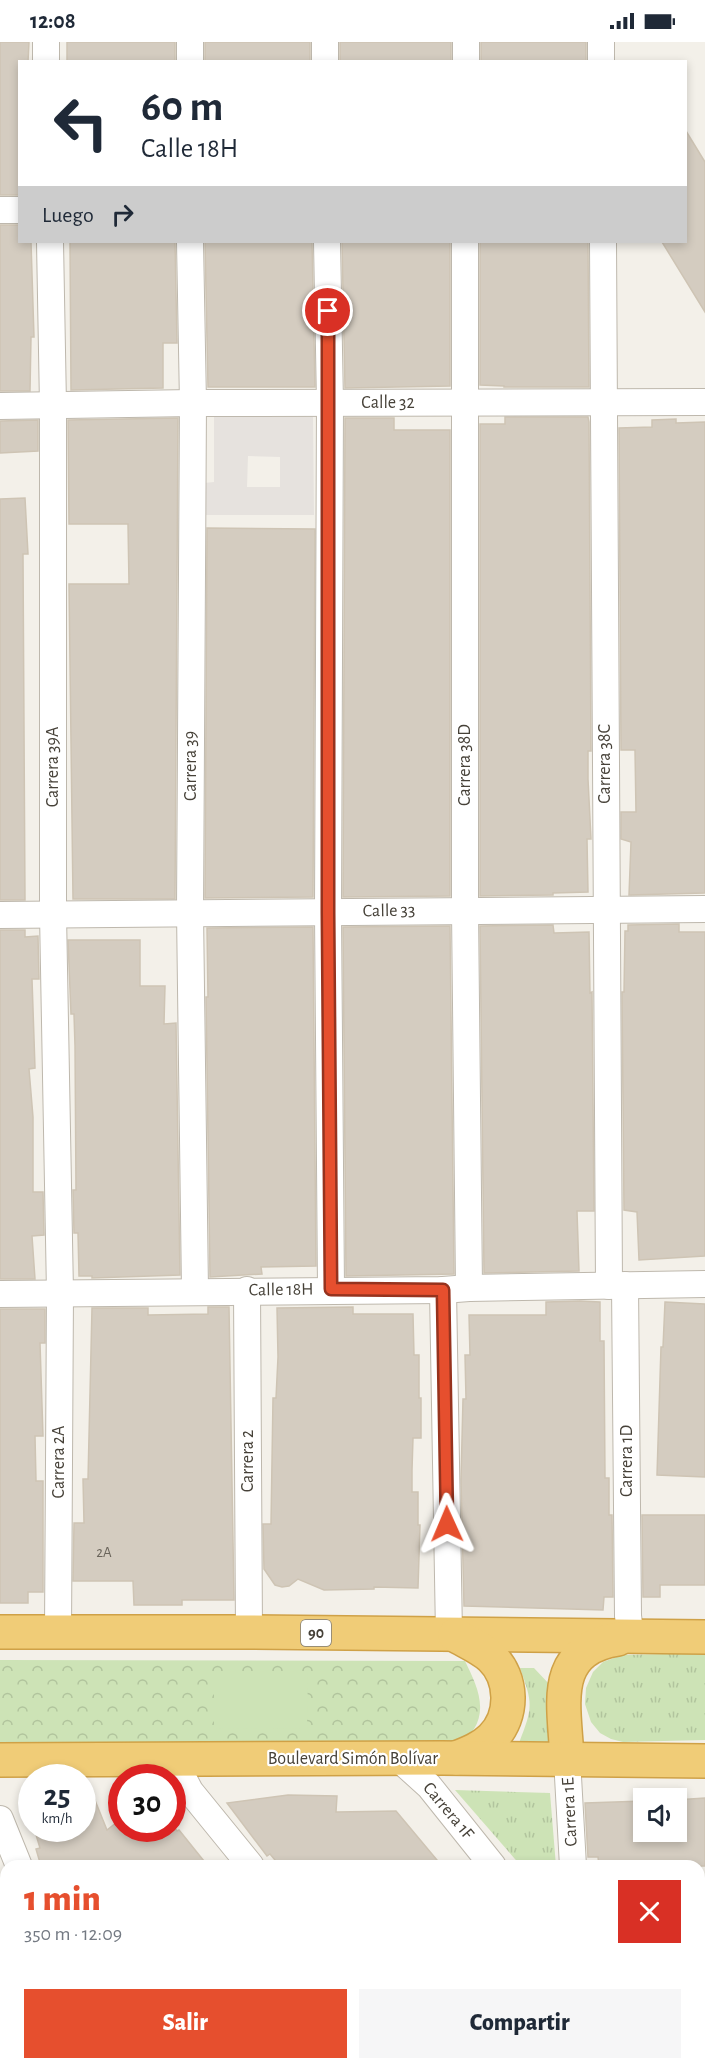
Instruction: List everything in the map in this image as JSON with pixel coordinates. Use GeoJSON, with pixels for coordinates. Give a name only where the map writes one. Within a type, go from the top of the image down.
{"type":"FeatureCollection","features":[{"type":"Feature","properties":{"kind":"highway","name":"90"},"geometry":{"type":"LineString","coordinates":[[0,1632],[705,1637]]}},
{"type":"Feature","properties":{"kind":"highway"},"geometry":{"type":"LineString","coordinates":[[451,1634],[481,1649],[492,1658],[501,1670],[508,1697],[504,1718],[494,1736],[483,1746],[451,1760]]}},
{"type":"Feature","properties":{"kind":"highway"},"geometry":{"type":"LineString","coordinates":[[567,1759],[563,1686],[569,1671],[579,1657],[598,1642],[631,1637]]}},
{"type":"Feature","properties":{"kind":"highway","name":"Boulevard Simón Bolívar"},"geometry":{"type":"LineString","coordinates":[[0,1760],[173,1758],[705,1761]]}},
{"type":"Feature","properties":{"kind":"street"},"geometry":{"type":"LineString","coordinates":[[46,42],[46,60]]}},
{"type":"Feature","properties":{"kind":"street"},"geometry":{"type":"LineString","coordinates":[[190,42],[190,60]]}},
{"type":"Feature","properties":{"kind":"street"},"geometry":{"type":"LineString","coordinates":[[325,42],[325,60]]}},
{"type":"Feature","properties":{"kind":"street"},"geometry":{"type":"LineString","coordinates":[[466,42],[466,60]]}},
{"type":"Feature","properties":{"kind":"street"},"geometry":{"type":"LineString","coordinates":[[601,42],[601,60]]}},
{"type":"Feature","properties":{"kind":"street"},"geometry":{"type":"LineString","coordinates":[[0,210],[18,210]]}},
{"type":"Feature","properties":{"kind":"street","name":"Carrera 39A"},"geometry":{"type":"LineString","coordinates":[[50,243],[53,914],[60,1293]]}},
{"type":"Feature","properties":{"kind":"street","name":"Carrera 39"},"geometry":{"type":"LineString","coordinates":[[190,243],[193,403],[190,912],[195,1291]]}},
{"type":"Feature","properties":{"kind":"street"},"geometry":{"type":"LineString","coordinates":[[327,243],[330,404],[328,913],[331,1289]]}},
{"type":"Feature","properties":{"kind":"street","name":"Carrera 38D"},"geometry":{"type":"LineString","coordinates":[[465,243],[465,910],[469,1288]]}},
{"type":"Feature","properties":{"kind":"street","name":"Carrera 38C"},"geometry":{"type":"LineString","coordinates":[[603,243],[606,911],[617,1286]]}},
{"type":"Feature","properties":{"kind":"street","name":"Calle 32"},"geometry":{"type":"LineString","coordinates":[[0,406],[193,403],[705,402]]}},
{"type":"Feature","properties":{"kind":"street","name":"Calle 33"},"geometry":{"type":"LineString","coordinates":[[0,915],[705,909]]}},
{"type":"Feature","properties":{"kind":"street","name":"Calle 18H"},"geometry":{"type":"LineString","coordinates":[[0,1294],[331,1289],[443,1290],[705,1284]]}},
{"type":"Feature","properties":{"kind":"street","name":"Carrera 1D"},"geometry":{"type":"LineString","coordinates":[[617,1286],[628,1616],[631,1637]]}},
{"type":"Feature","properties":{"kind":"street","name":"Carrera 2"},"geometry":{"type":"LineString","coordinates":[[247,1290],[249,1632]]}},
{"type":"Feature","properties":{"kind":"street"},"geometry":{"type":"LineString","coordinates":[[443,1290],[451,1634]]}},
{"type":"Feature","properties":{"kind":"street","name":"Carrera 2A"},"geometry":{"type":"LineString","coordinates":[[58,1632],[60,1293]]}},
{"type":"Feature","properties":{"kind":"street"},"geometry":{"type":"LineString","coordinates":[[173,1758],[190,1791],[245,1860]]}},
{"type":"Feature","properties":{"kind":"street","name":"Carrera 1F"},"geometry":{"type":"LineString","coordinates":[[399,1759],[429,1786],[488,1860]]}},
{"type":"Feature","properties":{"kind":"street","name":"Carrera 1E"},"geometry":{"type":"LineString","coordinates":[[567,1759],[573,1860]]}},
{"type":"Feature","properties":{"kind":"street"},"geometry":{"type":"LineString","coordinates":[[0,1819],[17,1860]]}},
{"type":"Feature","properties":{"kind":"shaded area"},"geometry":{"type":"Polygon","coordinates":[[[214,417],[313,417],[314,515],[204,515],[204,483],[214,482],[214,417]],[[248,456],[247,487],[280,487],[280,457],[248,456]]]}},
{"type":"Feature","properties":{"kind":"green space"},"geometry":{"type":"Polygon","coordinates":[[[705,1653],[705,1740],[623,1742],[600,1733],[591,1722],[585,1704],[586,1688],[593,1672],[603,1662],[622,1655],[705,1653]]]}},
{"type":"Feature","properties":{"kind":"green space"},"geometry":{"type":"Polygon","coordinates":[[[0,1660],[465,1661],[478,1694],[480,1712],[474,1729],[461,1743],[0,1747],[0,1660]]]}},
{"type":"Feature","properties":{"kind":"green space"},"geometry":{"type":"Polygon","coordinates":[[[520,1668],[534,1668],[551,1686],[552,1743],[519,1743],[530,1706],[520,1668]]]}},
{"type":"Feature","properties":{"kind":"green space"},"geometry":{"type":"Polygon","coordinates":[[[214,1671],[308,1671],[307,1729],[214,1728],[214,1671]]]}},
{"type":"Feature","properties":{"kind":"green space"},"geometry":{"type":"Polygon","coordinates":[[[455,1790],[550,1793],[556,1860],[516,1860],[455,1790]]]}},
{"type":"Feature","properties":{"kind":"building"},"geometry":{"type":"Polygon","coordinates":[[[0,42],[29,42],[28,60],[18,60],[18,195],[0,195],[0,42]]]}},
{"type":"Feature","properties":{"kind":"building"},"geometry":{"type":"Polygon","coordinates":[[[67,42],[175,42],[175,60],[67,60],[67,42]]]}},
{"type":"Feature","properties":{"kind":"building"},"geometry":{"type":"Polygon","coordinates":[[[205,42],[310,42],[310,60],[205,60],[205,42]]]}},
{"type":"Feature","properties":{"kind":"building"},"geometry":{"type":"Polygon","coordinates":[[[340,42],[451,42],[451,60],[340,60],[340,42]]]}},
{"type":"Feature","properties":{"kind":"building"},"geometry":{"type":"Polygon","coordinates":[[[481,42],[586,42],[586,60],[481,60],[481,42]]]}},
{"type":"Feature","properties":{"kind":"building"},"geometry":{"type":"Polygon","coordinates":[[[687,133],[705,162],[705,312],[663,243],[687,243],[687,133]]]}},
{"type":"Feature","properties":{"kind":"building"},"geometry":{"type":"Polygon","coordinates":[[[0,225],[18,225],[18,243],[31,243],[34,337],[31,337],[30,391],[0,391],[0,225]]]}},
{"type":"Feature","properties":{"kind":"building"},"geometry":{"type":"Polygon","coordinates":[[[70,243],[175,243],[177,343],[163,343],[163,388],[71,390],[70,243]]]}},
{"type":"Feature","properties":{"kind":"building"},"geometry":{"type":"Polygon","coordinates":[[[205,243],[312,243],[315,387],[208,387],[205,243]]]}},
{"type":"Feature","properties":{"kind":"building"},"geometry":{"type":"Polygon","coordinates":[[[342,243],[450,243],[450,386],[345,388],[342,243]]]}},
{"type":"Feature","properties":{"kind":"building"},"geometry":{"type":"Polygon","coordinates":[[[480,243],[588,243],[589,387],[480,385],[480,243]]]}},
{"type":"Feature","properties":{"kind":"building"},"geometry":{"type":"Polygon","coordinates":[[[505,417],[588,417],[589,422],[591,751],[588,751],[588,779],[591,839],[587,839],[588,892],[480,896],[480,424],[505,424],[505,417]]]}},
{"type":"Feature","properties":{"kind":"building"},"geometry":{"type":"Polygon","coordinates":[[[178,418],[175,899],[73,899],[69,584],[129,584],[128,524],[69,524],[68,420],[178,418]]]}},
{"type":"Feature","properties":{"kind":"building"},"geometry":{"type":"Polygon","coordinates":[[[345,418],[394,418],[394,430],[450,430],[450,896],[343,897],[345,418]]]}},
{"type":"Feature","properties":{"kind":"building"},"geometry":{"type":"Polygon","coordinates":[[[676,419],[676,423],[705,422],[705,893],[629,895],[631,842],[621,839],[621,812],[636,812],[635,750],[621,750],[619,428],[652,427],[652,420],[676,419]]]}},
{"type":"Feature","properties":{"kind":"building"},"geometry":{"type":"Polygon","coordinates":[[[38,420],[38,451],[0,453],[0,421],[38,420]]]}},
{"type":"Feature","properties":{"kind":"building"},"geometry":{"type":"Polygon","coordinates":[[[25,498],[28,554],[23,554],[25,900],[0,900],[0,499],[25,498]]]}},
{"type":"Feature","properties":{"kind":"building"},"geometry":{"type":"Polygon","coordinates":[[[207,528],[315,529],[313,897],[205,898],[207,528]]]}},
{"type":"Feature","properties":{"kind":"building"},"geometry":{"type":"Polygon","coordinates":[[[679,924],[679,932],[705,932],[705,1256],[639,1260],[637,1212],[624,1210],[622,992],[624,992],[625,931],[628,931],[628,925],[679,924]]]}},
{"type":"Feature","properties":{"kind":"building"},"geometry":{"type":"Polygon","coordinates":[[[553,925],[554,933],[589,932],[590,993],[592,992],[594,1211],[577,1211],[579,1271],[484,1273],[480,926],[553,925]]]}},
{"type":"Feature","properties":{"kind":"building"},"geometry":{"type":"Polygon","coordinates":[[[450,926],[454,1274],[346,1276],[343,927],[450,926]]]}},
{"type":"Feature","properties":{"kind":"building"},"geometry":{"type":"Polygon","coordinates":[[[313,927],[316,1266],[261,1267],[262,1274],[210,1277],[207,928],[313,927]]]}},
{"type":"Feature","properties":{"kind":"building"},"geometry":{"type":"Polygon","coordinates":[[[0,930],[25,930],[25,937],[38,936],[39,979],[32,979],[35,1068],[29,1069],[33,1117],[33,1192],[43,1192],[44,1235],[32,1236],[35,1279],[0,1279],[0,930]]]}},
{"type":"Feature","properties":{"kind":"building"},"geometry":{"type":"Polygon","coordinates":[[[68,940],[140,940],[140,986],[165,986],[164,1024],[176,1023],[180,1275],[92,1278],[92,1276],[79,1276],[78,1233],[74,1233],[75,1046],[74,1014],[71,1014],[68,940]]]}},
{"type":"Feature","properties":{"kind":"building"},"geometry":{"type":"Polygon","coordinates":[[[546,1302],[600,1302],[600,1341],[604,1341],[605,1478],[609,1478],[609,1515],[612,1515],[613,1597],[604,1597],[603,1610],[464,1606],[461,1480],[463,1399],[466,1399],[465,1355],[470,1355],[469,1315],[546,1315],[546,1302]]]}},
{"type":"Feature","properties":{"kind":"building"},"geometry":{"type":"Polygon","coordinates":[[[665,1302],[705,1304],[705,1477],[657,1475],[661,1347],[663,1347],[665,1302]]]}},
{"type":"Feature","properties":{"kind":"building"},"geometry":{"type":"Polygon","coordinates":[[[208,1307],[229,1307],[234,1600],[182,1600],[182,1605],[134,1605],[133,1581],[73,1581],[74,1523],[84,1523],[83,1479],[88,1479],[92,1308],[148,1308],[148,1315],[208,1314],[208,1307]]]}},
{"type":"Feature","properties":{"kind":"building"},"geometry":{"type":"Polygon","coordinates":[[[353,1307],[353,1314],[413,1314],[414,1355],[419,1355],[419,1398],[421,1398],[421,1438],[413,1438],[412,1470],[412,1492],[418,1492],[418,1525],[420,1525],[418,1588],[374,1587],[374,1589],[324,1590],[298,1579],[289,1586],[282,1587],[275,1585],[264,1569],[263,1524],[271,1524],[273,1398],[276,1398],[278,1357],[277,1308],[353,1307]]]}},
{"type":"Feature","properties":{"kind":"building"},"geometry":{"type":"Polygon","coordinates":[[[0,1309],[45,1309],[45,1343],[40,1343],[43,1436],[35,1436],[36,1481],[43,1481],[43,1592],[28,1592],[28,1603],[0,1603],[0,1309]]]}},
{"type":"Feature","properties":{"kind":"building"},"geometry":{"type":"Polygon","coordinates":[[[642,1515],[705,1515],[705,1585],[660,1585],[660,1597],[643,1597],[642,1515]]]}},
{"type":"Feature","properties":{"kind":"building"},"geometry":{"type":"Polygon","coordinates":[[[288,1795],[337,1796],[336,1812],[396,1811],[437,1860],[275,1860],[270,1854],[267,1856],[227,1803],[288,1795]]]}},
{"type":"Feature","properties":{"kind":"building"},"geometry":{"type":"Polygon","coordinates":[[[705,1798],[705,1860],[598,1860],[598,1857],[588,1857],[585,1803],[633,1801],[633,1842],[687,1842],[687,1799],[705,1798]]]}},
{"type":"Feature","properties":{"kind":"building"},"geometry":{"type":"Polygon","coordinates":[[[96,1803],[108,1829],[108,1842],[186,1842],[186,1839],[203,1860],[39,1860],[36,1849],[40,1848],[38,1842],[96,1842],[96,1803]]]}},
{"type":"Feature","properties":{"kind":"route"},"geometry":{"type":"LineString","coordinates":[[328,311],[330,404],[328,913],[331,1289],[443,1290],[447,1524]]}}]}
